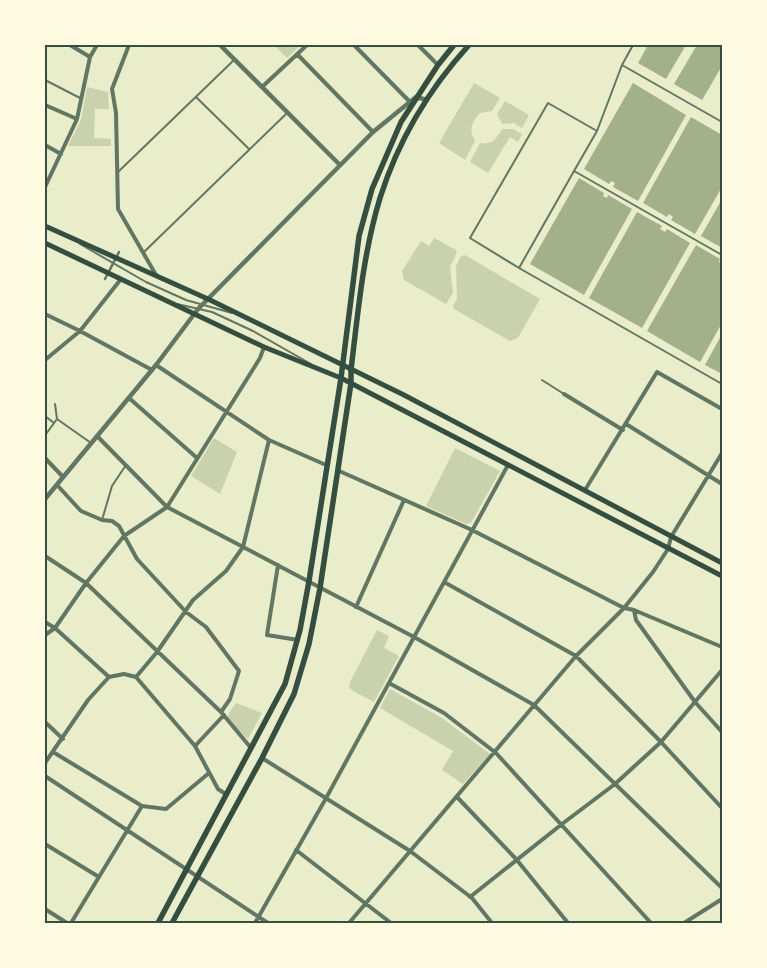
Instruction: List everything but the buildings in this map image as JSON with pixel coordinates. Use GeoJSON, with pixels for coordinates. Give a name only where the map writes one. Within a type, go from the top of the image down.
{"type":"FeatureCollection","features":[{"type":"Feature","properties":{"kind":"main road"},"geometry":{"type":"LineString","coordinates":[[158,923],[285,684],[298,640],[309,581],[341,378],[359,236],[372,189],[400,122],[438,65],[454,45]]}},
{"type":"Feature","properties":{"kind":"main road"},"geometry":{"type":"LineString","coordinates":[[172,923],[262,758],[294,694],[309,644],[320,588],[350,383],[364,267],[380,198],[408,130],[440,80],[469,45]]}},
{"type":"Feature","properties":{"kind":"main road"},"geometry":{"type":"LineString","coordinates":[[45,226],[208,299],[404,395],[722,563]]}},
{"type":"Feature","properties":{"kind":"main road"},"geometry":{"type":"LineString","coordinates":[[45,242],[173,303],[198,309],[264,347],[341,378],[722,576]]}},
{"type":"Feature","properties":{"kind":"street"},"geometry":{"type":"LineString","coordinates":[[70,45],[90,57]]}},
{"type":"Feature","properties":{"kind":"street"},"geometry":{"type":"LineString","coordinates":[[45,187],[76,119],[90,57],[97,45]]}},
{"type":"Feature","properties":{"kind":"street"},"geometry":{"type":"LineString","coordinates":[[129,45],[112,89],[116,113],[118,209],[156,275]]}},
{"type":"Feature","properties":{"kind":"street"},"geometry":{"type":"LineString","coordinates":[[220,45],[340,165]]}},
{"type":"Feature","properties":{"kind":"street"},"geometry":{"type":"LineString","coordinates":[[262,87],[307,45]]}},
{"type":"Feature","properties":{"kind":"street"},"geometry":{"type":"LineString","coordinates":[[354,45],[410,102]]}},
{"type":"Feature","properties":{"kind":"street"},"geometry":{"type":"LineString","coordinates":[[418,45],[438,65]]}},
{"type":"Feature","properties":{"kind":"street"},"geometry":{"type":"LineString","coordinates":[[297,54],[373,132]]}},
{"type":"Feature","properties":{"kind":"street"},"geometry":{"type":"LineString","coordinates":[[45,499],[152,370],[198,309],[373,132],[416,97],[427,100]]}},
{"type":"Feature","properties":{"kind":"street"},"geometry":{"type":"LineString","coordinates":[[45,105],[76,119]]}},
{"type":"Feature","properties":{"kind":"street"},"geometry":{"type":"LineString","coordinates":[[45,145],[61,154]]}},
{"type":"Feature","properties":{"kind":"street"},"geometry":{"type":"LineString","coordinates":[[105,279],[119,252]]}},
{"type":"Feature","properties":{"kind":"street"},"geometry":{"type":"LineString","coordinates":[[45,360],[80,331],[121,279]]}},
{"type":"Feature","properties":{"kind":"street"},"geometry":{"type":"LineString","coordinates":[[45,314],[152,370]]}},
{"type":"Feature","properties":{"kind":"street"},"geometry":{"type":"LineString","coordinates":[[45,635],[55,628],[86,583],[124,536],[167,507],[260,358],[264,347]]}},
{"type":"Feature","properties":{"kind":"street"},"geometry":{"type":"LineString","coordinates":[[156,365],[269,440],[326,465]]}},
{"type":"Feature","properties":{"kind":"street"},"geometry":{"type":"LineString","coordinates":[[584,490],[657,372],[722,409]]}},
{"type":"Feature","properties":{"kind":"street"},"geometry":{"type":"LineString","coordinates":[[564,394],[622,430]]}},
{"type":"Feature","properties":{"kind":"street"},"geometry":{"type":"LineString","coordinates":[[129,398],[197,458]]}},
{"type":"Feature","properties":{"kind":"street"},"geometry":{"type":"LineString","coordinates":[[626,424],[722,484]]}},
{"type":"Feature","properties":{"kind":"street"},"geometry":{"type":"LineString","coordinates":[[97,436],[167,507],[414,637],[534,706],[722,888]]}},
{"type":"Feature","properties":{"kind":"street"},"geometry":{"type":"LineString","coordinates":[[136,677],[157,652],[193,600],[226,571],[244,547],[269,440]]}},
{"type":"Feature","properties":{"kind":"street"},"geometry":{"type":"LineString","coordinates":[[349,923],[496,753],[576,656],[624,608],[653,572],[668,549],[671,537],[722,453]]}},
{"type":"Feature","properties":{"kind":"street"},"geometry":{"type":"LineString","coordinates":[[45,458],[63,477]]}},
{"type":"Feature","properties":{"kind":"street"},"geometry":{"type":"LineString","coordinates":[[255,923],[325,800],[508,466]]}},
{"type":"Feature","properties":{"kind":"street"},"geometry":{"type":"LineString","coordinates":[[337,470],[472,530],[624,608],[634,610],[722,647]]}},
{"type":"Feature","properties":{"kind":"street"},"geometry":{"type":"LineString","coordinates":[[57,485],[81,511],[102,520],[112,521],[118,526],[137,559],[186,612],[206,627],[239,671],[230,699],[222,714],[195,746]]}},
{"type":"Feature","properties":{"kind":"street"},"geometry":{"type":"LineString","coordinates":[[356,607],[404,500]]}},
{"type":"Feature","properties":{"kind":"street"},"geometry":{"type":"LineString","coordinates":[[45,556],[86,583],[222,714],[251,749]]}},
{"type":"Feature","properties":{"kind":"street"},"geometry":{"type":"LineString","coordinates":[[278,565],[268,635],[298,640]]}},
{"type":"Feature","properties":{"kind":"street"},"geometry":{"type":"LineString","coordinates":[[444,582],[576,656],[661,742],[722,808]]}},
{"type":"Feature","properties":{"kind":"street"},"geometry":{"type":"LineString","coordinates":[[634,610],[636,620],[694,702],[722,732]]}},
{"type":"Feature","properties":{"kind":"street"},"geometry":{"type":"LineString","coordinates":[[45,622],[55,628],[109,677]]}},
{"type":"Feature","properties":{"kind":"street"},"geometry":{"type":"LineString","coordinates":[[470,897],[516,859],[615,784],[661,742],[722,670]]}},
{"type":"Feature","properties":{"kind":"street"},"geometry":{"type":"LineString","coordinates":[[45,762],[63,739],[88,700],[109,677],[124,674],[136,677],[195,746],[218,789],[227,795]]}},
{"type":"Feature","properties":{"kind":"street"},"geometry":{"type":"LineString","coordinates":[[389,683],[444,714],[496,753],[651,923]]}},
{"type":"Feature","properties":{"kind":"street"},"geometry":{"type":"LineString","coordinates":[[45,722],[63,739]]}},
{"type":"Feature","properties":{"kind":"street"},"geometry":{"type":"LineString","coordinates":[[53,752],[142,806],[166,809],[210,773]]}},
{"type":"Feature","properties":{"kind":"street"},"geometry":{"type":"LineString","coordinates":[[262,758],[325,800],[410,852],[470,897],[492,923]]}},
{"type":"Feature","properties":{"kind":"street"},"geometry":{"type":"LineString","coordinates":[[45,776],[127,831],[198,875],[268,923]]}},
{"type":"Feature","properties":{"kind":"street"},"geometry":{"type":"LineString","coordinates":[[457,797],[516,859],[568,923]]}},
{"type":"Feature","properties":{"kind":"street"},"geometry":{"type":"LineString","coordinates":[[71,923],[142,806]]}},
{"type":"Feature","properties":{"kind":"street"},"geometry":{"type":"LineString","coordinates":[[45,844],[99,878]]}},
{"type":"Feature","properties":{"kind":"street"},"geometry":{"type":"LineString","coordinates":[[296,850],[391,923]]}},
{"type":"Feature","properties":{"kind":"street"},"geometry":{"type":"LineString","coordinates":[[684,923],[722,899]]}},
{"type":"Feature","properties":{"kind":"street"},"geometry":{"type":"LineString","coordinates":[[45,909],[66,923]]}},
{"type":"Feature","properties":{"kind":"lane"},"geometry":{"type":"LineString","coordinates":[[519,268],[597,131],[622,65],[633,45]]}},
{"type":"Feature","properties":{"kind":"lane"},"geometry":{"type":"LineString","coordinates":[[117,174],[234,59]]}},
{"type":"Feature","properties":{"kind":"lane"},"geometry":{"type":"LineString","coordinates":[[622,65],[722,122]]}},
{"type":"Feature","properties":{"kind":"lane"},"geometry":{"type":"LineString","coordinates":[[45,80],[82,98]]}},
{"type":"Feature","properties":{"kind":"lane"},"geometry":{"type":"LineString","coordinates":[[196,97],[249,149]]}},
{"type":"Feature","properties":{"kind":"lane"},"geometry":{"type":"LineString","coordinates":[[597,131],[548,103],[470,238],[722,384]]}},
{"type":"Feature","properties":{"kind":"lane"},"geometry":{"type":"LineString","coordinates":[[144,252],[287,113]]}},
{"type":"Feature","properties":{"kind":"lane"},"geometry":{"type":"LineString","coordinates":[[574,171],[722,255]]}},
{"type":"Feature","properties":{"kind":"lane"},"geometry":{"type":"LineString","coordinates":[[58,232],[146,282],[186,300],[198,309],[212,312],[253,332],[322,370]]}},
{"type":"Feature","properties":{"kind":"lane"},"geometry":{"type":"LineString","coordinates":[[198,309],[241,316]]}},
{"type":"Feature","properties":{"kind":"lane"},"geometry":{"type":"LineString","coordinates":[[542,380],[564,394]]}},
{"type":"Feature","properties":{"kind":"lane"},"geometry":{"type":"LineString","coordinates":[[55,404],[58,419],[92,443]]}},
{"type":"Feature","properties":{"kind":"lane"},"geometry":{"type":"LineString","coordinates":[[45,416],[54,423]]}},
{"type":"Feature","properties":{"kind":"lane"},"geometry":{"type":"LineString","coordinates":[[46,434],[58,419]]}},
{"type":"Feature","properties":{"kind":"lane"},"geometry":{"type":"LineString","coordinates":[[102,520],[112,486],[126,465]]}},
{"type":"Feature","properties":{"kind":"shaded area"},"geometry":{"type":"Polygon","coordinates":[[[274,45],[301,45],[287,58],[274,45]]]}},
{"type":"Feature","properties":{"kind":"shaded area"},"geometry":{"type":"Polygon","coordinates":[[[648,45],[686,45],[666,79],[638,63],[648,45]]]}},
{"type":"Feature","properties":{"kind":"shaded area"},"geometry":{"type":"Polygon","coordinates":[[[697,45],[722,45],[722,66],[702,100],[674,84],[697,45]]]}},
{"type":"Feature","properties":{"kind":"shaded area"},"geometry":{"type":"Polygon","coordinates":[[[474,83],[500,98],[492,111],[480,113],[475,120],[471,130],[475,141],[465,160],[439,143],[474,83]]]}},
{"type":"Feature","properties":{"kind":"shaded area"},"geometry":{"type":"Polygon","coordinates":[[[633,83],[686,115],[638,201],[613,187],[615,183],[611,181],[609,184],[584,169],[633,83]]]}},
{"type":"Feature","properties":{"kind":"shaded area"},"geometry":{"type":"Polygon","coordinates":[[[87,87],[108,92],[109,109],[95,109],[94,138],[111,139],[111,146],[68,146],[81,120],[87,87]]]}},
{"type":"Feature","properties":{"kind":"shaded area"},"geometry":{"type":"Polygon","coordinates":[[[505,101],[529,115],[522,128],[514,123],[502,124],[497,114],[505,101]]]}},
{"type":"Feature","properties":{"kind":"shaded area"},"geometry":{"type":"Polygon","coordinates":[[[691,117],[722,135],[722,187],[695,234],[671,220],[673,217],[669,214],[667,217],[643,203],[691,117]]]}},
{"type":"Feature","properties":{"kind":"shaded area"},"geometry":{"type":"Polygon","coordinates":[[[502,129],[513,129],[522,134],[518,142],[510,137],[488,173],[470,162],[480,143],[488,143],[493,140],[502,129]]]}},
{"type":"Feature","properties":{"kind":"shaded area"},"geometry":{"type":"Polygon","coordinates":[[[579,178],[604,193],[603,196],[607,198],[608,195],[632,209],[584,295],[530,264],[579,178]]]}},
{"type":"Feature","properties":{"kind":"shaded area"},"geometry":{"type":"Polygon","coordinates":[[[722,199],[722,248],[701,236],[722,199]]]}},
{"type":"Feature","properties":{"kind":"shaded area"},"geometry":{"type":"Polygon","coordinates":[[[637,212],[662,226],[660,229],[665,232],[667,229],[690,243],[642,328],[589,298],[637,212]]]}},
{"type":"Feature","properties":{"kind":"shaded area"},"geometry":{"type":"Polygon","coordinates":[[[434,238],[457,252],[450,267],[453,293],[446,304],[404,280],[402,271],[421,241],[429,246],[434,238]]]}},
{"type":"Feature","properties":{"kind":"shaded area"},"geometry":{"type":"Polygon","coordinates":[[[696,245],[720,259],[719,262],[722,264],[722,323],[700,362],[647,331],[696,245]]]}},
{"type":"Feature","properties":{"kind":"shaded area"},"geometry":{"type":"Polygon","coordinates":[[[465,255],[540,299],[518,338],[510,341],[454,309],[453,305],[457,299],[456,266],[461,256],[465,255]]]}},
{"type":"Feature","properties":{"kind":"shaded area"},"geometry":{"type":"Polygon","coordinates":[[[722,334],[722,374],[705,365],[722,334]]]}},
{"type":"Feature","properties":{"kind":"shaded area"},"geometry":{"type":"Polygon","coordinates":[[[214,438],[237,452],[220,494],[191,476],[214,438]]]}},
{"type":"Feature","properties":{"kind":"shaded area"},"geometry":{"type":"Polygon","coordinates":[[[455,448],[500,471],[471,523],[466,524],[426,506],[455,448]]]}},
{"type":"Feature","properties":{"kind":"shaded area"},"geometry":{"type":"Polygon","coordinates":[[[377,630],[389,636],[384,648],[399,656],[374,702],[349,687],[377,630]]]}},
{"type":"Feature","properties":{"kind":"shaded area"},"geometry":{"type":"Polygon","coordinates":[[[390,689],[442,718],[490,754],[463,784],[442,770],[453,751],[380,708],[390,689]]]}},
{"type":"Feature","properties":{"kind":"shaded area"},"geometry":{"type":"Polygon","coordinates":[[[236,703],[262,713],[248,739],[227,720],[229,713],[236,703]]]}}]}
